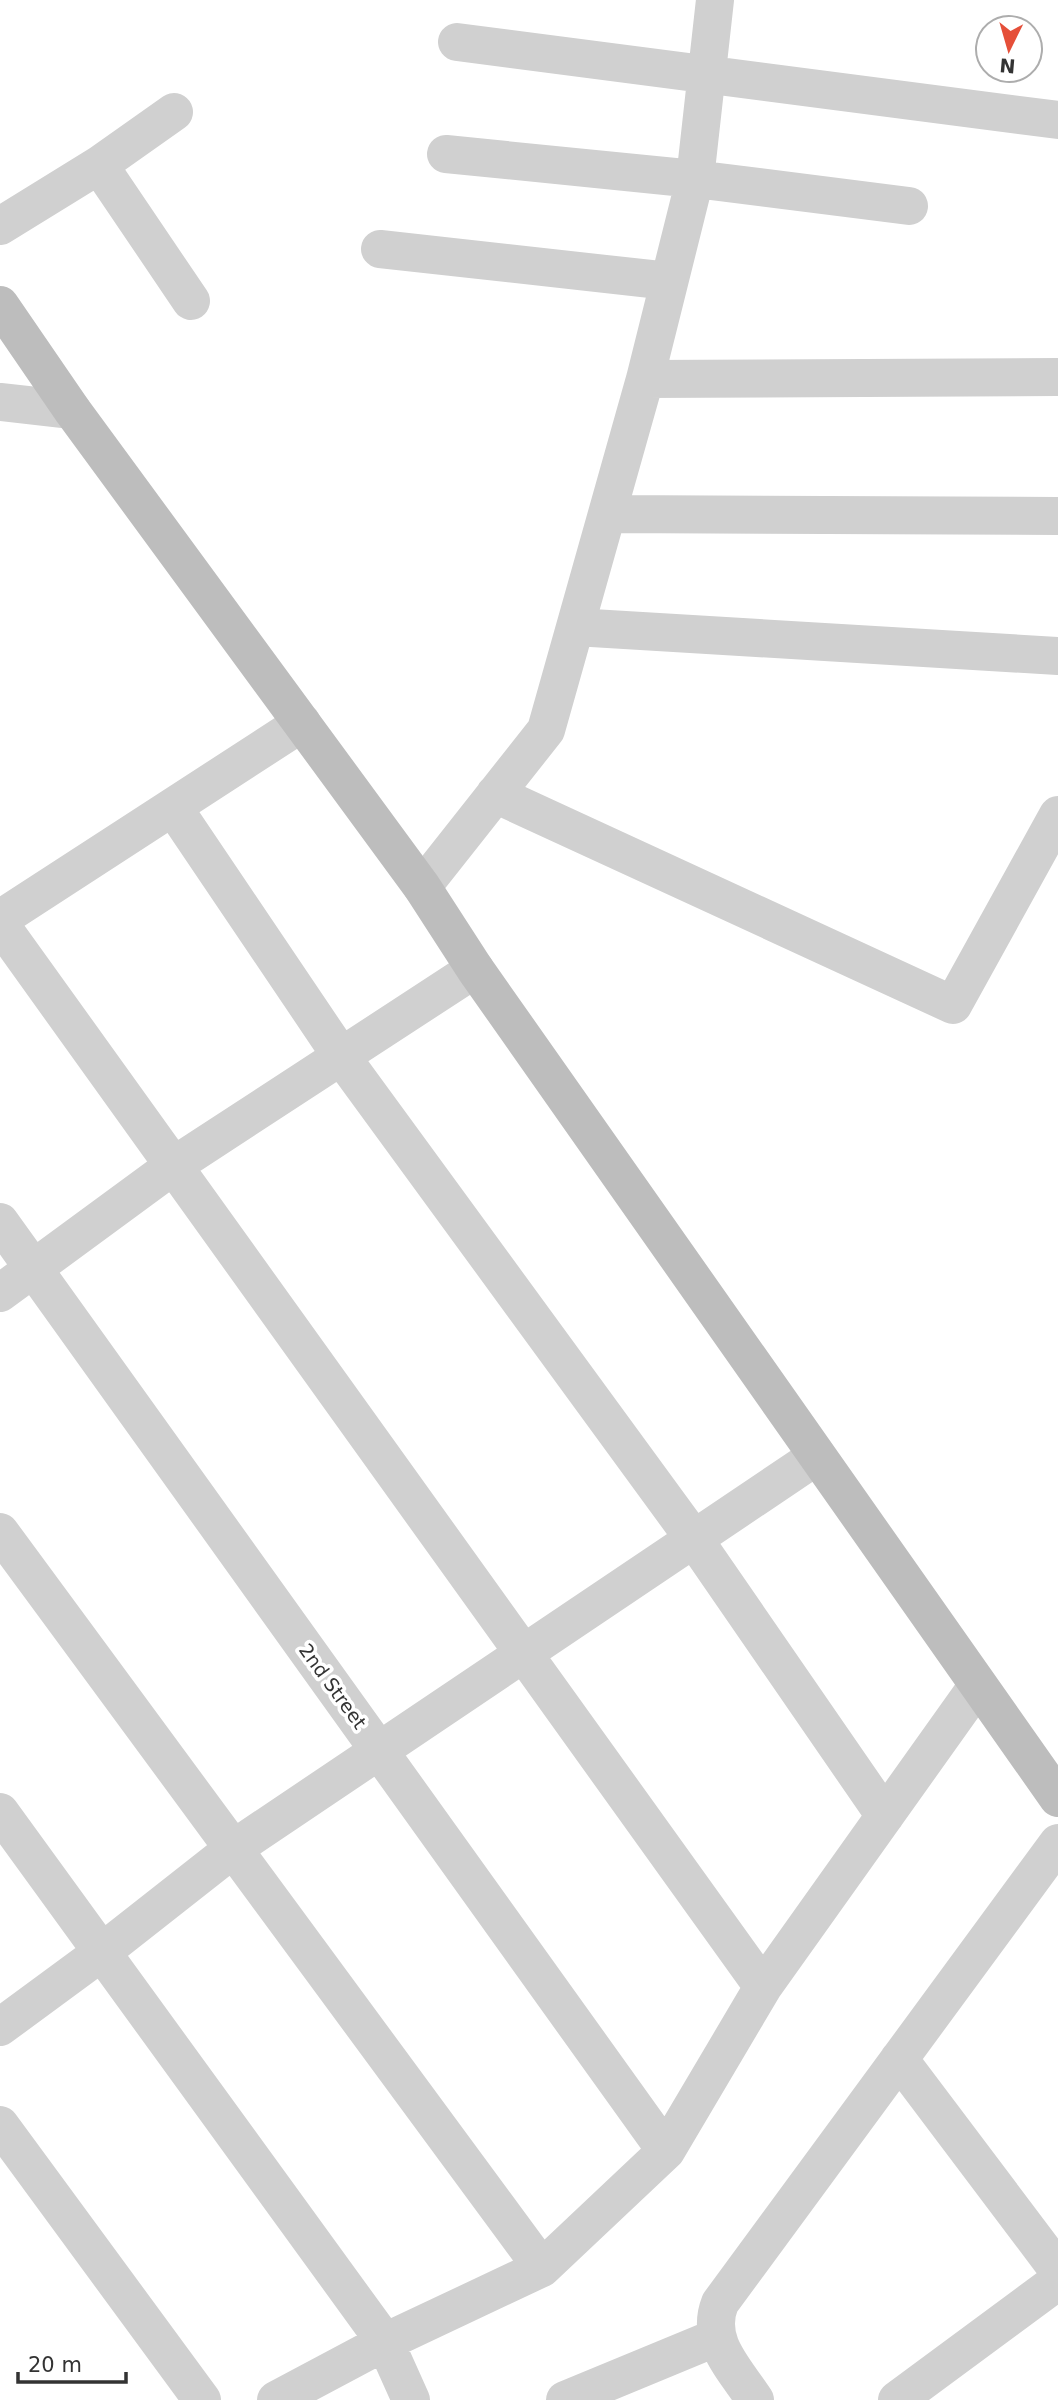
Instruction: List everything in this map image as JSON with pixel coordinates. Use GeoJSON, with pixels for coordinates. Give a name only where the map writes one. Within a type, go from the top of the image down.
{"type":"FeatureCollection","features":[{"type":"Feature","properties":{"kind":"street"},"geometry":{"type":"LineString","coordinates":[[422,887],[546,730],[645,379],[695,179],[709,76],[715,0]]}},
{"type":"Feature","properties":{"kind":"street"},"geometry":{"type":"LineString","coordinates":[[457,41],[1058,120]]}},
{"type":"Feature","properties":{"kind":"street"},"geometry":{"type":"LineString","coordinates":[[0,226],[99,165],[174,112]]}},
{"type":"Feature","properties":{"kind":"street"},"geometry":{"type":"LineString","coordinates":[[446,154],[695,179],[909,206]]}},
{"type":"Feature","properties":{"kind":"street"},"geometry":{"type":"LineString","coordinates":[[99,165],[191,301]]}},
{"type":"Feature","properties":{"kind":"street"},"geometry":{"type":"LineString","coordinates":[[380,249],[669,281]]}},
{"type":"Feature","properties":{"kind":"street"},"geometry":{"type":"LineString","coordinates":[[0,304],[72,411],[422,887],[475,969],[978,1685],[1057,1793]]}},
{"type":"Feature","properties":{"kind":"street"},"geometry":{"type":"LineString","coordinates":[[645,379],[1058,377]]}},
{"type":"Feature","properties":{"kind":"street"},"geometry":{"type":"LineString","coordinates":[[0,402],[72,411]]}},
{"type":"Feature","properties":{"kind":"street"},"geometry":{"type":"LineString","coordinates":[[607,514],[1058,516]]}},
{"type":"Feature","properties":{"kind":"street"},"geometry":{"type":"LineString","coordinates":[[575,628],[1058,656]]}},
{"type":"Feature","properties":{"kind":"street"},"geometry":{"type":"LineString","coordinates":[[302,723],[0,922],[763,1987]]}},
{"type":"Feature","properties":{"kind":"street"},"geometry":{"type":"LineString","coordinates":[[495,794],[953,1006],[1058,816]]}},
{"type":"Feature","properties":{"kind":"street"},"geometry":{"type":"LineString","coordinates":[[173,807],[341,1056],[694,1539],[885,1816]]}},
{"type":"Feature","properties":{"kind":"street"},"geometry":{"type":"LineString","coordinates":[[0,1293],[173,1166],[475,969]]}},
{"type":"Feature","properties":{"kind":"street","name":"2nd Street"},"geometry":{"type":"LineString","coordinates":[[0,1222],[666,2151]]}},
{"type":"Feature","properties":{"kind":"street"},"geometry":{"type":"LineString","coordinates":[[0,2027],[102,1952],[233,1849],[817,1455]]}},
{"type":"Feature","properties":{"kind":"street"},"geometry":{"type":"LineString","coordinates":[[0,1532],[541,2268]]}},
{"type":"Feature","properties":{"kind":"street"},"geometry":{"type":"LineString","coordinates":[[276,2400],[385,2342],[541,2268],[666,2151],[763,1987],[978,1685]]}},
{"type":"Feature","properties":{"kind":"street"},"geometry":{"type":"LineString","coordinates":[[0,1812],[385,2342],[411,2400]]}},
{"type":"Feature","properties":{"kind":"street"},"geometry":{"type":"LineString","coordinates":[[755,2400],[715,2338],[713,2319],[720,2303],[1058,1843]]}},
{"type":"Feature","properties":{"kind":"street"},"geometry":{"type":"LineString","coordinates":[[899,2059],[1058,2270]]}},
{"type":"Feature","properties":{"kind":"street"},"geometry":{"type":"LineString","coordinates":[[0,2125],[202,2400]]}},
{"type":"Feature","properties":{"kind":"street"},"geometry":{"type":"LineString","coordinates":[[897,2400],[1058,2281]]}},
{"type":"Feature","properties":{"kind":"street"},"geometry":{"type":"LineString","coordinates":[[565,2400],[715,2338]]}}]}
